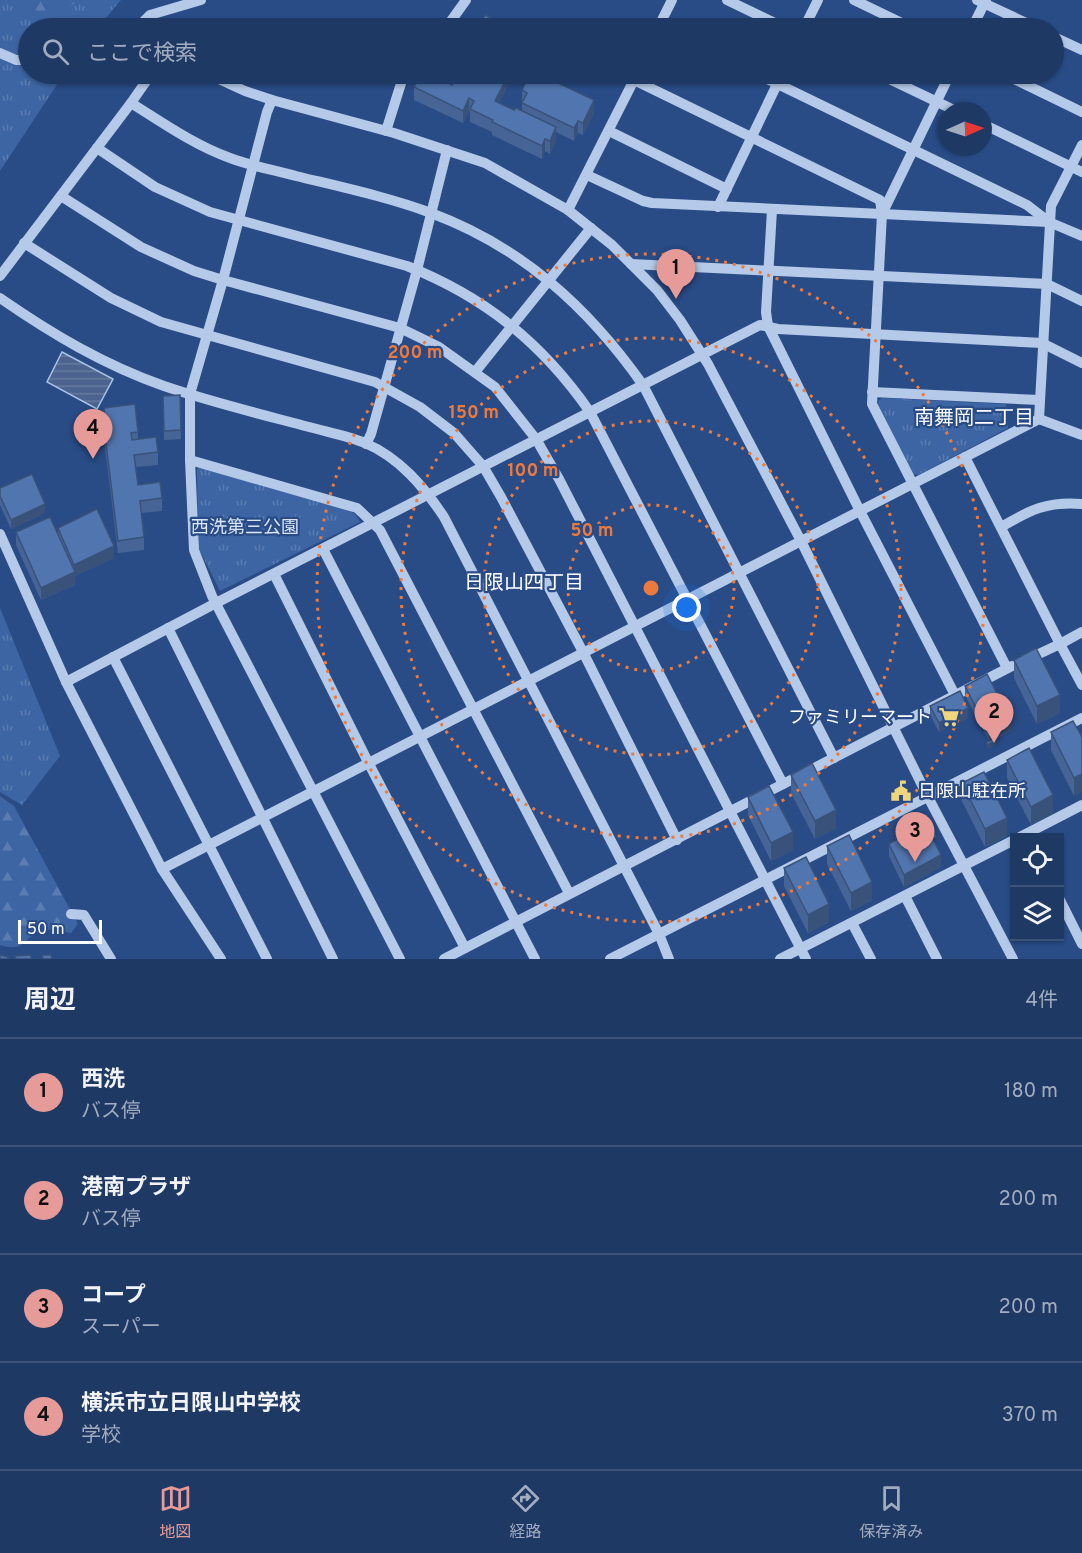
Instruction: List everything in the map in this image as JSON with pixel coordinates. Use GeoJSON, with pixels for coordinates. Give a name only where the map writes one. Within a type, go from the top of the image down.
{"type":"FeatureCollection","features":[{"type":"Feature","properties":{"kind":"street"},"geometry":{"type":"LineString","coordinates":[[147,18],[150,15],[201,0]]}},
{"type":"Feature","properties":{"kind":"street"},"geometry":{"type":"LineString","coordinates":[[453,18],[466,0]]}},
{"type":"Feature","properties":{"kind":"street"},"geometry":{"type":"LineString","coordinates":[[664,18],[672,0]]}},
{"type":"Feature","properties":{"kind":"street"},"geometry":{"type":"LineString","coordinates":[[727,0],[764,18]]}},
{"type":"Feature","properties":{"kind":"street"},"geometry":{"type":"LineString","coordinates":[[809,18],[818,0]]}},
{"type":"Feature","properties":{"kind":"street"},"geometry":{"type":"LineString","coordinates":[[855,0],[892,18]]}},
{"type":"Feature","properties":{"kind":"street"},"geometry":{"type":"LineString","coordinates":[[976,18],[982,1],[1016,18]]}},
{"type":"Feature","properties":{"kind":"street"},"geometry":{"type":"LineString","coordinates":[[1064,42],[1082,50]]}},
{"type":"Feature","properties":{"kind":"street"},"geometry":{"type":"LineString","coordinates":[[0,53],[18,60]]}},
{"type":"Feature","properties":{"kind":"street"},"geometry":{"type":"LineString","coordinates":[[0,276],[143,84]]}},
{"type":"Feature","properties":{"kind":"street"},"geometry":{"type":"LineString","coordinates":[[230,84],[272,100],[386,131],[485,163],[568,210],[591,228],[657,290],[702,354],[801,541],[928,797],[1013,959]]}},
{"type":"Feature","properties":{"kind":"street"},"geometry":{"type":"LineString","coordinates":[[386,131],[401,84]]}},
{"type":"Feature","properties":{"kind":"street"},"geometry":{"type":"LineString","coordinates":[[568,210],[632,84]]}},
{"type":"Feature","properties":{"kind":"street"},"geometry":{"type":"LineString","coordinates":[[649,84],[751,138],[880,200],[882,214],[872,404],[1007,668]]}},
{"type":"Feature","properties":{"kind":"street"},"geometry":{"type":"LineString","coordinates":[[718,207],[777,84]]}},
{"type":"Feature","properties":{"kind":"street"},"geometry":{"type":"LineString","coordinates":[[791,84],[913,150],[1027,205],[1049,222],[1082,236]]}},
{"type":"Feature","properties":{"kind":"street"},"geometry":{"type":"LineString","coordinates":[[900,84],[937,102]]}},
{"type":"Feature","properties":{"kind":"street"},"geometry":{"type":"LineString","coordinates":[[882,214],[945,84]]}},
{"type":"Feature","properties":{"kind":"street"},"geometry":{"type":"LineString","coordinates":[[1025,84],[1082,112]]}},
{"type":"Feature","properties":{"kind":"street"},"geometry":{"type":"LineString","coordinates":[[272,100],[252,165],[223,280],[190,394],[194,550],[216,603],[400,959]]}},
{"type":"Feature","properties":{"kind":"street"},"geometry":{"type":"LineString","coordinates":[[131,103],[188,138],[228,158],[342,187],[431,213],[476,233],[522,260],[581,308],[618,349],[643,385],[834,758]]}},
{"type":"Feature","properties":{"kind":"street"},"geometry":{"type":"LineString","coordinates":[[992,128],[1082,172]]}},
{"type":"Feature","properties":{"kind":"street"},"geometry":{"type":"LineString","coordinates":[[609,131],[727,189]]}},
{"type":"Feature","properties":{"kind":"street"},"geometry":{"type":"LineString","coordinates":[[1039,419],[1051,206],[1082,145]]}},
{"type":"Feature","properties":{"kind":"street"},"geometry":{"type":"LineString","coordinates":[[97,148],[155,187],[210,212],[417,270],[483,305],[543,352],[570,382],[590,412],[783,784]]}},
{"type":"Feature","properties":{"kind":"street"},"geometry":{"type":"LineString","coordinates":[[366,444],[371,434],[417,270],[447,150]]}},
{"type":"Feature","properties":{"kind":"street"},"geometry":{"type":"LineString","coordinates":[[587,175],[644,201],[772,210],[1049,222]]}},
{"type":"Feature","properties":{"kind":"street"},"geometry":{"type":"LineString","coordinates":[[61,196],[141,247],[194,270],[400,328],[439,347],[495,387],[536,439],[559,479],[803,954]]}},
{"type":"Feature","properties":{"kind":"street"},"geometry":{"type":"LineString","coordinates":[[772,210],[766,312],[768,326],[955,695]]}},
{"type":"Feature","properties":{"kind":"street"},"geometry":{"type":"LineString","coordinates":[[475,372],[591,228]]}},
{"type":"Feature","properties":{"kind":"street"},"geometry":{"type":"LineString","coordinates":[[24,243],[111,298],[161,322],[383,385],[420,407],[454,433],[483,466],[583,652],[677,840]]}},
{"type":"Feature","properties":{"kind":"street"},"geometry":{"type":"LineString","coordinates":[[631,264],[1047,284],[1082,301]]}},
{"type":"Feature","properties":{"kind":"street"},"geometry":{"type":"LineString","coordinates":[[0,298],[45,330],[126,372],[190,394],[366,444],[408,472],[429,494],[444,517],[659,934],[669,959]]}},
{"type":"Feature","properties":{"kind":"street"},"geometry":{"type":"LineString","coordinates":[[66,682],[760,325],[778,329],[1042,344],[1082,363]]}},
{"type":"Feature","properties":{"kind":"street"},"geometry":{"type":"LineString","coordinates":[[872,393],[1039,400]]}},
{"type":"Feature","properties":{"kind":"street"},"geometry":{"type":"LineString","coordinates":[[162,868],[1039,419],[1082,435]]}},
{"type":"Feature","properties":{"kind":"street"},"geometry":{"type":"LineString","coordinates":[[965,457],[1082,685]]}},
{"type":"Feature","properties":{"kind":"street"},"geometry":{"type":"LineString","coordinates":[[190,460],[357,508],[374,523],[380,530],[474,708],[569,894]]}},
{"type":"Feature","properties":{"kind":"street"},"geometry":{"type":"LineString","coordinates":[[1001,527],[1029,510],[1049,504],[1082,504]]}},
{"type":"Feature","properties":{"kind":"street"},"geometry":{"type":"LineString","coordinates":[[0,534],[66,682],[162,868],[221,959]]}},
{"type":"Feature","properties":{"kind":"street"},"geometry":{"type":"LineString","coordinates":[[323,549],[535,959]]}},
{"type":"Feature","properties":{"kind":"street"},"geometry":{"type":"LineString","coordinates":[[274,574],[465,948]]}},
{"type":"Feature","properties":{"kind":"street"},"geometry":{"type":"LineString","coordinates":[[168,628],[260,817],[333,959]]}},
{"type":"Feature","properties":{"kind":"street"},"geometry":{"type":"LineString","coordinates":[[444,959],[1007,668],[1082,632]]}},
{"type":"Feature","properties":{"kind":"street"},"geometry":{"type":"LineString","coordinates":[[113,657],[267,959]]}},
{"type":"Feature","properties":{"kind":"street"},"geometry":{"type":"LineString","coordinates":[[610,959],[1082,718]]}},
{"type":"Feature","properties":{"kind":"street"},"geometry":{"type":"LineString","coordinates":[[1030,833],[1080,810]]}},
{"type":"Feature","properties":{"kind":"street"},"geometry":{"type":"LineString","coordinates":[[780,959],[803,954],[852,923],[1010,842]]}},
{"type":"Feature","properties":{"kind":"street"},"geometry":{"type":"LineString","coordinates":[[905,896],[937,959]]}},
{"type":"Feature","properties":{"kind":"street"},"geometry":{"type":"LineString","coordinates":[[1064,910],[1082,944]]}},
{"type":"Feature","properties":{"kind":"street"},"geometry":{"type":"LineString","coordinates":[[71,914],[84,915],[111,959]]}},
{"type":"Feature","properties":{"kind":"street"},"geometry":{"type":"LineString","coordinates":[[852,923],[871,959]]}},
{"type":"Feature","properties":{"kind":"green space"},"geometry":{"type":"Polygon","coordinates":[[[0,0],[121,0],[106,18],[18,18],[18,84],[57,84],[0,171],[0,0]]]}},
{"type":"Feature","properties":{"kind":"green space"},"geometry":{"type":"Polygon","coordinates":[[[13,0],[79,0],[54,18],[20,8],[13,0]]]}},
{"type":"Feature","properties":{"kind":"green space"},"geometry":{"type":"Polygon","coordinates":[[[882,398],[1006,404],[1008,428],[918,475],[913,474],[878,405],[878,401],[882,398]]]}},
{"type":"Feature","properties":{"kind":"green space","name":"西洗第三公園"},"geometry":{"type":"Polygon","coordinates":[[[201,466],[339,505],[355,514],[360,522],[220,591],[198,547],[197,469],[201,466]]]}},
{"type":"Feature","properties":{"kind":"green space"},"geometry":{"type":"Polygon","coordinates":[[[0,608],[60,756],[22,805],[0,792],[0,608]]]}},
{"type":"Feature","properties":{"kind":"green space"},"geometry":{"type":"Polygon","coordinates":[[[0,796],[14,806],[78,924],[71,933],[45,930],[32,935],[22,945],[8,947],[0,945],[0,796]]]}},
{"type":"Feature","properties":{"kind":"shaded area"},"geometry":{"type":"Polygon","coordinates":[[[62,352],[113,379],[97,409],[47,382],[62,352]]]}},
{"type":"Feature","properties":{"kind":"building"},"geometry":{"type":"Polygon","coordinates":[[[416,84],[504,84],[495,101],[556,127],[550,141],[545,139],[542,146],[470,109],[474,101],[469,98],[463,111],[414,87],[416,84]]]}},
{"type":"Feature","properties":{"kind":"building"},"geometry":{"type":"Polygon","coordinates":[[[525,84],[560,84],[594,100],[583,123],[578,121],[574,128],[522,103],[527,93],[522,90],[525,84]]]}},
{"type":"Feature","properties":{"kind":"building"},"geometry":{"type":"Polygon","coordinates":[[[180,395],[181,430],[164,431],[163,396],[180,395]]]}},
{"type":"Feature","properties":{"kind":"building"},"geometry":{"type":"Polygon","coordinates":[[[135,404],[138,432],[131,433],[132,440],[156,437],[158,452],[134,455],[138,485],[160,482],[162,498],[140,501],[144,537],[118,541],[103,419],[105,419],[104,408],[135,404]]]}},
{"type":"Feature","properties":{"kind":"building"},"geometry":{"type":"Polygon","coordinates":[[[32,474],[45,504],[11,520],[0,496],[0,488],[32,474]]]}},
{"type":"Feature","properties":{"kind":"building"},"geometry":{"type":"Polygon","coordinates":[[[97,509],[114,546],[74,565],[58,528],[97,509]]]}},
{"type":"Feature","properties":{"kind":"building"},"geometry":{"type":"Polygon","coordinates":[[[50,517],[75,572],[41,588],[16,532],[50,517]]]}},
{"type":"Feature","properties":{"kind":"building"},"geometry":{"type":"Polygon","coordinates":[[[1036,648],[1060,695],[1037,706],[1014,660],[1036,648]]]}},
{"type":"Feature","properties":{"kind":"building"},"geometry":{"type":"Polygon","coordinates":[[[987,674],[1011,721],[989,733],[965,686],[987,674]]]}},
{"type":"Feature","properties":{"kind":"building"},"geometry":{"type":"Polygon","coordinates":[[[960,691],[968,708],[939,723],[930,706],[960,691]]]}},
{"type":"Feature","properties":{"kind":"building"},"geometry":{"type":"Polygon","coordinates":[[[1073,721],[1082,737],[1082,774],[1074,778],[1051,732],[1073,721]]]}},
{"type":"Feature","properties":{"kind":"building"},"geometry":{"type":"Polygon","coordinates":[[[995,738],[996,741],[988,745],[986,742],[995,738]]]}},
{"type":"Feature","properties":{"kind":"building"},"geometry":{"type":"Polygon","coordinates":[[[1029,748],[1053,795],[1031,807],[1007,760],[1029,748]]]}},
{"type":"Feature","properties":{"kind":"building"},"geometry":{"type":"Polygon","coordinates":[[[812,763],[836,810],[815,821],[791,775],[812,763]]]}},
{"type":"Feature","properties":{"kind":"building"},"geometry":{"type":"Polygon","coordinates":[[[984,772],[1007,818],[985,829],[962,783],[984,772]]]}},
{"type":"Feature","properties":{"kind":"building"},"geometry":{"type":"Polygon","coordinates":[[[769,786],[793,832],[771,843],[748,797],[769,786]]]}},
{"type":"Feature","properties":{"kind":"building"},"geometry":{"type":"Polygon","coordinates":[[[927,818],[937,837],[933,839],[941,855],[904,875],[889,844],[897,839],[895,834],[927,818]]]}},
{"type":"Feature","properties":{"kind":"building"},"geometry":{"type":"Polygon","coordinates":[[[849,835],[872,882],[851,893],[827,846],[849,835]]]}},
{"type":"Feature","properties":{"kind":"building"},"geometry":{"type":"Polygon","coordinates":[[[806,857],[829,904],[808,915],[784,868],[806,857]]]}},
{"type":"Feature","properties":{"kind":"building"},"geometry":{"type":"Polygon","coordinates":[[[0,955],[8,957],[8,959],[0,959],[0,955]]]}},
{"type":"Feature","properties":{"kind":"building"},"geometry":{"type":"Polygon","coordinates":[[[31,955],[31,959],[16,959],[15,956],[31,955]]]}},
{"type":"Feature","properties":{"kind":"building"},"geometry":{"type":"Polygon","coordinates":[[[42,955],[51,955],[52,959],[43,959],[42,955]]]}},
{"type":"Feature","properties":{"kind":"place","name":"西洗"},"geometry":{"type":"Point","coordinates":[676,299]}},
{"type":"Feature","properties":{"kind":"place","name":"横浜市立日限山中学校"},"geometry":{"type":"Point","coordinates":[93,459]}},
{"type":"Feature","properties":{"kind":"place","name":"ファミリーマート"},"geometry":{"type":"Point","coordinates":[949,717]}},
{"type":"Feature","properties":{"kind":"place","name":"港南プラザ"},"geometry":{"type":"Point","coordinates":[994,743]}},
{"type":"Feature","properties":{"kind":"place","name":"日限山駐在所"},"geometry":{"type":"Point","coordinates":[901,791]}},
{"type":"Feature","properties":{"kind":"place","name":"コープ"},"geometry":{"type":"Point","coordinates":[915,862]}},
{"type":"Feature","properties":{"kind":"district","name":"南舞岡二丁目"},"geometry":{"type":"Point","coordinates":[974,417]}},
{"type":"Feature","properties":{"kind":"district","name":"日限山四丁目"},"geometry":{"type":"Point","coordinates":[524,582]}}]}
